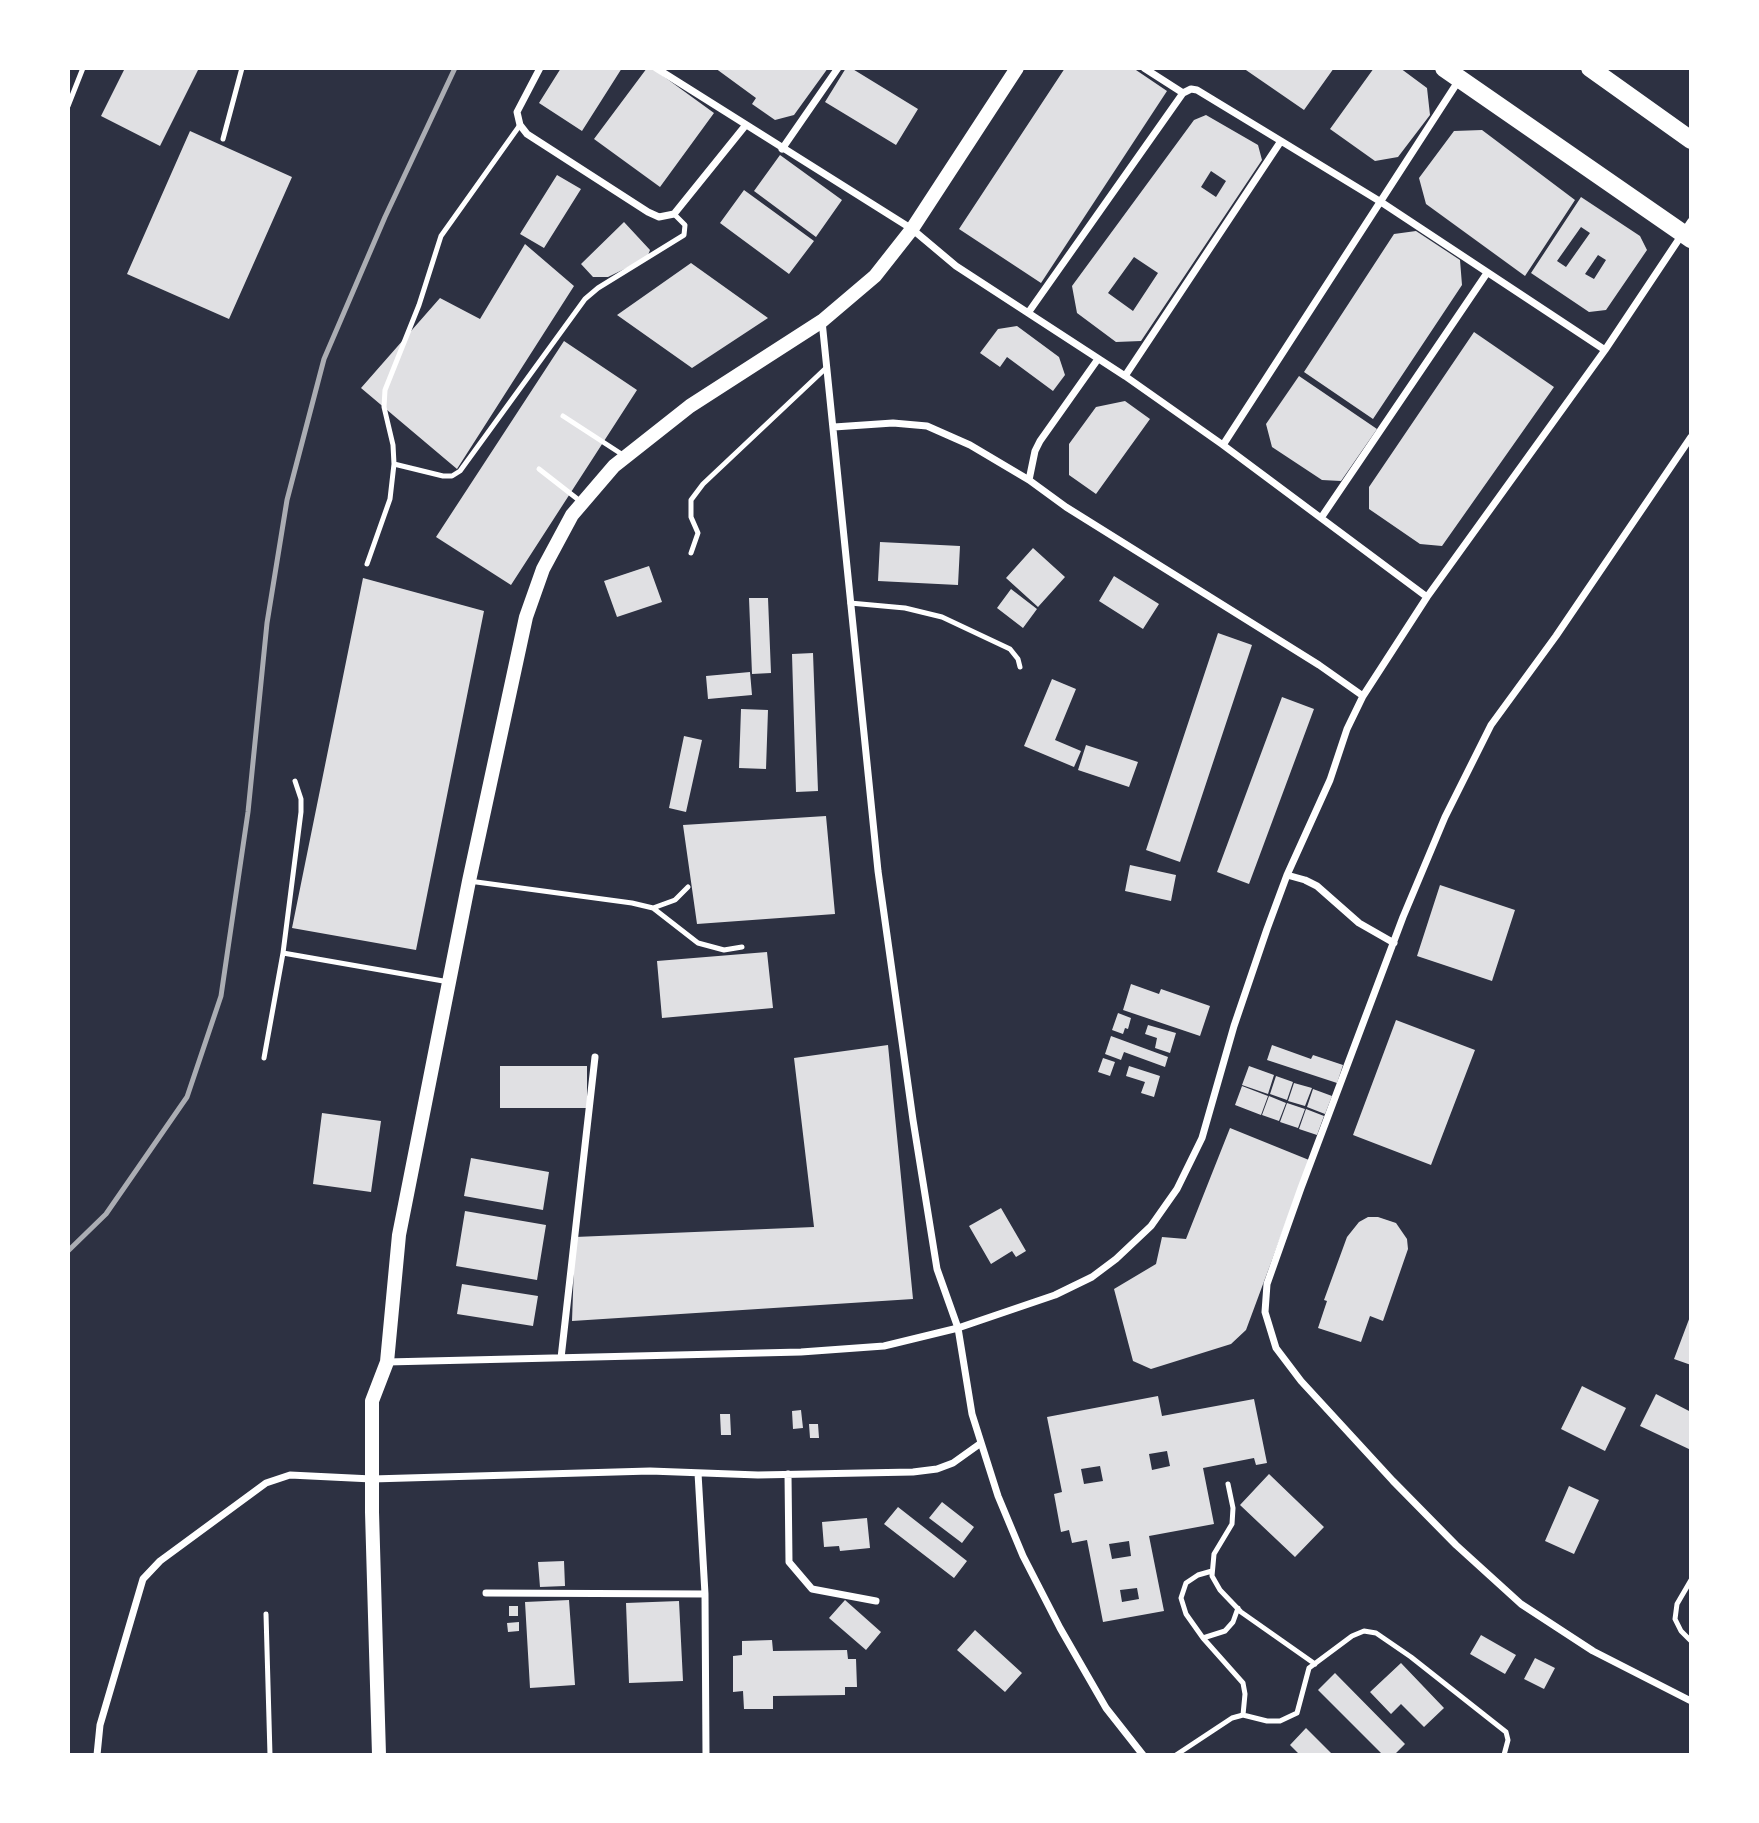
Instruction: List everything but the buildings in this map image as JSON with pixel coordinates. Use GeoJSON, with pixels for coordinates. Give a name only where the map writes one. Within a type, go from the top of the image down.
{"type":"FeatureCollection","features":[{"type":"Feature","properties":{"kind":"main road"},"geometry":{"type":"LineString","coordinates":[[379,1755],[372,1401],[387,1362],[399,1236],[469,881],[526,617],[543,569],[572,515],[614,466],[690,406],[821,321],[875,276],[912,229],[1017,68]]}},
{"type":"Feature","properties":{"kind":"main road"},"geometry":{"type":"LineString","coordinates":[[1444,68],[1688,231]]}},
{"type":"Feature","properties":{"kind":"main road"},"geometry":{"type":"LineString","coordinates":[[1590,68],[1691,140]]}},
{"type":"Feature","properties":{"kind":"street"},"geometry":{"type":"LineString","coordinates":[[540,68],[517,112],[520,125],[527,134],[659,217],[674,214],[745,126]]}},
{"type":"Feature","properties":{"kind":"street"},"geometry":{"type":"LineString","coordinates":[[656,68],[912,229],[956,266],[1125,376],[1223,445],[1427,597]]}},
{"type":"Feature","properties":{"kind":"street"},"geometry":{"type":"LineString","coordinates":[[782,149],[838,68]]}},
{"type":"Feature","properties":{"kind":"street"},"geometry":{"type":"LineString","coordinates":[[1143,68],[1184,93]]}},
{"type":"Feature","properties":{"kind":"street"},"geometry":{"type":"LineString","coordinates":[[1223,445],[1460,79]]}},
{"type":"Feature","properties":{"kind":"street"},"geometry":{"type":"LineString","coordinates":[[1028,313],[1184,93],[1191,89],[1197,90],[1381,202],[1605,350]]}},
{"type":"Feature","properties":{"kind":"street"},"geometry":{"type":"LineString","coordinates":[[1125,376],[1281,141]]}},
{"type":"Feature","properties":{"kind":"street"},"geometry":{"type":"LineString","coordinates":[[387,1362],[815,1351],[884,1346],[958,1328],[1055,1295],[1092,1277],[1116,1259],[1151,1226],[1177,1189],[1202,1138],[1234,1027],[1287,875],[1330,780],[1347,729],[1363,695],[1427,597],[1688,231]]}},
{"type":"Feature","properties":{"kind":"street"},"geometry":{"type":"LineString","coordinates":[[1321,517],[1487,272]]}},
{"type":"Feature","properties":{"kind":"street"},"geometry":{"type":"LineString","coordinates":[[821,321],[878,871],[937,1269],[958,1328],[972,1414],[998,1496],[1023,1556],[1060,1628],[1107,1708],[1143,1755]]}},
{"type":"Feature","properties":{"kind":"street"},"geometry":{"type":"LineString","coordinates":[[1029,480],[1040,441],[1098,359]]}},
{"type":"Feature","properties":{"kind":"street"},"geometry":{"type":"LineString","coordinates":[[834,427],[893,423],[927,426],[970,445],[1029,480],[1066,507],[1363,695]]}},
{"type":"Feature","properties":{"kind":"street"},"geometry":{"type":"LineString","coordinates":[[1691,437],[1556,636],[1491,725],[1444,817],[1301,1188],[1267,1284],[1265,1312],[1276,1348],[1301,1381],[1456,1545],[1521,1604],[1593,1651],[1691,1700]]}},
{"type":"Feature","properties":{"kind":"street"},"geometry":{"type":"LineString","coordinates":[[1287,875],[1317,886],[1359,923],[1394,943]]}},
{"type":"Feature","properties":{"kind":"street"},"geometry":{"type":"LineString","coordinates":[[561,1358],[595,1057]]}},
{"type":"Feature","properties":{"kind":"street"},"geometry":{"type":"LineString","coordinates":[[97,1755],[100,1725],[143,1579],[160,1561],[266,1483],[290,1475],[372,1479],[650,1471],[788,1474],[913,1472],[937,1469],[953,1463],[981,1443]]}},
{"type":"Feature","properties":{"kind":"street"},"geometry":{"type":"LineString","coordinates":[[698,1473],[705,1594],[706,1755]]}},
{"type":"Feature","properties":{"kind":"street"},"geometry":{"type":"LineString","coordinates":[[788,1474],[789,1562],[812,1589],[876,1601]]}},
{"type":"Feature","properties":{"kind":"street"},"geometry":{"type":"LineString","coordinates":[[486,1593],[705,1594]]}},
{"type":"Feature","properties":{"kind":"lane"},"geometry":{"type":"LineString","coordinates":[[68,106],[83,68]]}},
{"type":"Feature","properties":{"kind":"lane"},"geometry":{"type":"LineString","coordinates":[[223,139],[242,68]]}},
{"type":"Feature","properties":{"kind":"lane"},"geometry":{"type":"LineString","coordinates":[[367,564],[390,499],[394,464],[393,445],[384,407],[385,390],[419,305],[441,236],[520,125]]}},
{"type":"Feature","properties":{"kind":"lane"},"geometry":{"type":"LineString","coordinates":[[394,464],[443,476],[460,471],[585,299],[598,288],[684,236],[684,225],[674,214]]}},
{"type":"Feature","properties":{"kind":"lane"},"geometry":{"type":"LineString","coordinates":[[691,553],[698,533],[691,517],[691,500],[703,484],[826,368]]}},
{"type":"Feature","properties":{"kind":"lane"},"geometry":{"type":"LineString","coordinates":[[563,416],[626,457]]}},
{"type":"Feature","properties":{"kind":"lane"},"geometry":{"type":"LineString","coordinates":[[539,469],[582,503]]}},
{"type":"Feature","properties":{"kind":"lane"},"geometry":{"type":"LineString","coordinates":[[850,603],[905,608],[942,617],[1010,649],[1017,656],[1020,667]]}},
{"type":"Feature","properties":{"kind":"lane"},"geometry":{"type":"LineString","coordinates":[[264,1058],[283,953],[301,812],[301,799],[295,780]]}},
{"type":"Feature","properties":{"kind":"lane"},"geometry":{"type":"LineString","coordinates":[[469,881],[653,908],[698,943],[724,950],[742,947]]}},
{"type":"Feature","properties":{"kind":"lane"},"geometry":{"type":"LineString","coordinates":[[653,908],[675,900],[688,887]]}},
{"type":"Feature","properties":{"kind":"lane"},"geometry":{"type":"LineString","coordinates":[[283,953],[449,982]]}},
{"type":"Feature","properties":{"kind":"lane"},"geometry":{"type":"LineString","coordinates":[[1228,1484],[1233,1524],[1214,1554],[1212,1576],[1220,1590],[1238,1608],[1315,1664]]}},
{"type":"Feature","properties":{"kind":"lane"},"geometry":{"type":"LineString","coordinates":[[1212,1571],[1198,1575],[1186,1583],[1181,1598],[1186,1614],[1203,1638],[1243,1683],[1243,1715]]}},
{"type":"Feature","properties":{"kind":"lane"},"geometry":{"type":"LineString","coordinates":[[1691,1580],[1677,1604],[1675,1619],[1691,1641]]}},
{"type":"Feature","properties":{"kind":"lane"},"geometry":{"type":"LineString","coordinates":[[1203,1638],[1225,1631],[1233,1622],[1238,1608]]}},
{"type":"Feature","properties":{"kind":"lane"},"geometry":{"type":"LineString","coordinates":[[265,1614],[270,1755]]}},
{"type":"Feature","properties":{"kind":"lane"},"geometry":{"type":"LineString","coordinates":[[1176,1755],[1232,1718],[1243,1715],[1280,1721],[1297,1713],[1308,1668],[1352,1636],[1364,1631],[1376,1633],[1411,1657],[1506,1732],[1508,1740],[1504,1755]]}},
{"type":"Feature","properties":{"kind":"railway"},"geometry":{"type":"LineString","coordinates":[[68,1251],[106,1214],[187,1097],[221,996],[248,812],[267,623],[287,500],[324,359],[385,217],[455,68]]}}]}
